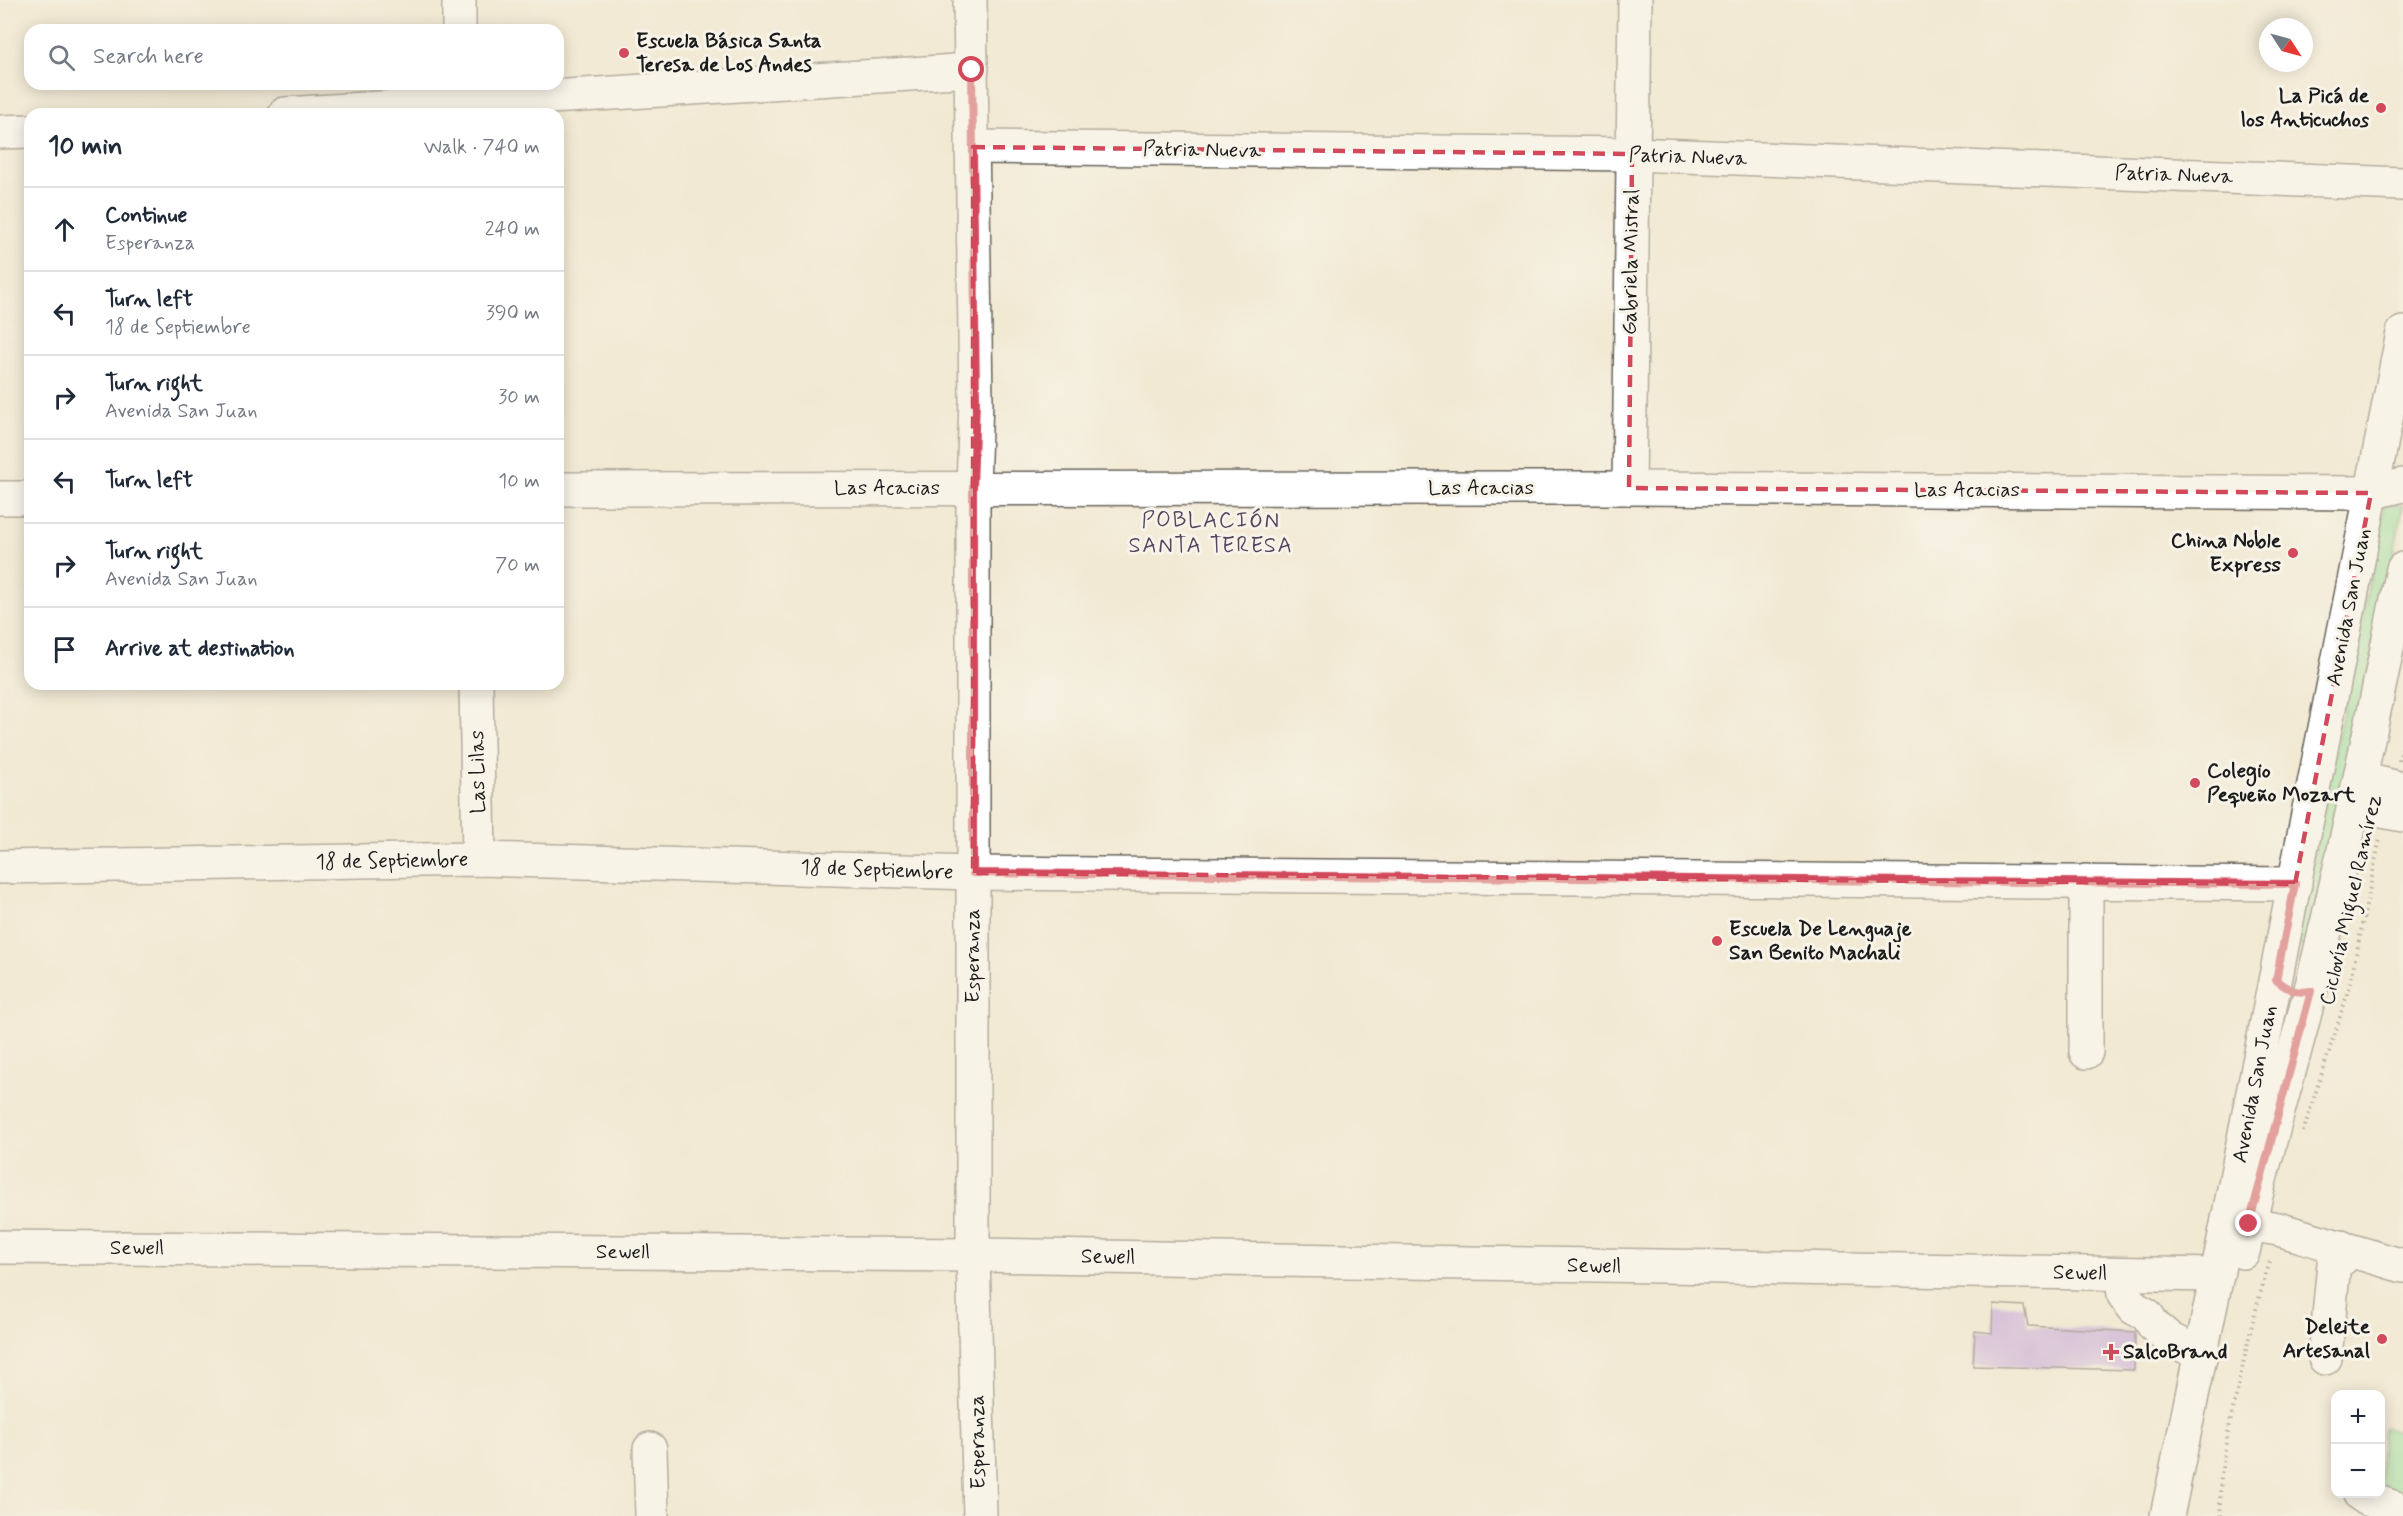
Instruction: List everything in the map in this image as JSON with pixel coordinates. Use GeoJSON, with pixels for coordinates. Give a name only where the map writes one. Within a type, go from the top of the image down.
{"type":"FeatureCollection","features":[{"type":"Feature","properties":{"kind":"street"},"geometry":{"type":"LineString","coordinates":[[459,0],[459,24]]}},
{"type":"Feature","properties":{"kind":"street","name":"Esperanza"},"geometry":{"type":"LineString","coordinates":[[970,0],[976,400],[973,487],[973,1255],[980,1516]]}},
{"type":"Feature","properties":{"kind":"street","name":"Gabriela Mistral"},"geometry":{"type":"LineString","coordinates":[[1629,488],[1635,0]]}},
{"type":"Feature","properties":{"kind":"street"},"geometry":{"type":"LineString","coordinates":[[361,108],[972,70]]}},
{"type":"Feature","properties":{"kind":"street"},"geometry":{"type":"LineString","coordinates":[[0,132],[24,130]]}},
{"type":"Feature","properties":{"kind":"street","name":"Patria Nueva"},"geometry":{"type":"LineString","coordinates":[[973,147],[1632,154],[2403,184]]}},
{"type":"Feature","properties":{"kind":"street","name":"Avenida San Juan"},"geometry":{"type":"LineString","coordinates":[[2167,1516],[2276,980],[2403,333]]}},
{"type":"Feature","properties":{"kind":"street","name":"Las Acacias"},"geometry":{"type":"LineString","coordinates":[[564,489],[1629,488],[2371,493],[2403,485]]}},
{"type":"Feature","properties":{"kind":"street"},"geometry":{"type":"LineString","coordinates":[[0,498],[24,498]]}},
{"type":"Feature","properties":{"kind":"street","name":"Avenida San Juan"},"geometry":{"type":"LineString","coordinates":[[2190,1516],[2264,1227],[2311,991],[2383,798],[2403,569]]}},
{"type":"Feature","properties":{"kind":"street","name":"Las Lilas"},"geometry":{"type":"LineString","coordinates":[[476,690],[479,859]]}},
{"type":"Feature","properties":{"kind":"street","name":"18 de Septiembre"},"geometry":{"type":"LineString","coordinates":[[0,867],[479,859],[973,873],[2295,884]]}},
{"type":"Feature","properties":{"kind":"street"},"geometry":{"type":"LineString","coordinates":[[2086,881],[2086,1052]]}},
{"type":"Feature","properties":{"kind":"street"},"geometry":{"type":"LineString","coordinates":[[2276,980],[2301,993],[2311,991]]}},
{"type":"Feature","properties":{"kind":"street"},"geometry":{"type":"LineString","coordinates":[[2264,1227],[2403,1266]]}},
{"type":"Feature","properties":{"kind":"street","name":"Sewell"},"geometry":{"type":"LineString","coordinates":[[0,1247],[973,1255],[2217,1275]]}},
{"type":"Feature","properties":{"kind":"street"},"geometry":{"type":"LineString","coordinates":[[2325,1358],[2334,1263],[2342,1259],[2341,1247]]}},
{"type":"Feature","properties":{"kind":"street"},"geometry":{"type":"LineString","coordinates":[[2122,1274],[2124,1295],[2134,1308],[2147,1315],[2154,1326],[2171,1341],[2201,1354]]}},
{"type":"Feature","properties":{"kind":"street"},"geometry":{"type":"LineString","coordinates":[[650,1449],[652,1516]]}},
{"type":"Feature","properties":{"kind":"street"},"geometry":{"type":"LineString","coordinates":[[2366,1498],[2403,1510]]}},
{"type":"Feature","properties":{"kind":"path","name":"Ciclovía Miguel Ramírez"},"geometry":{"type":"LineString","coordinates":[[2301,1139],[2349,989],[2383,798],[2403,744]]}},
{"type":"Feature","properties":{"kind":"path"},"geometry":{"type":"LineString","coordinates":[[2221,1516],[2224,1451],[2243,1365],[2264,1227]]}},
{"type":"Feature","properties":{"kind":"highlighted area"},"geometry":{"type":"Polygon","coordinates":[[[973,147],[1632,154],[1629,488],[2371,493],[2295,884],[973,873],[973,147]]]}},
{"type":"Feature","properties":{"kind":"green space"},"geometry":{"type":"Polygon","coordinates":[[[2385,503],[2403,506],[2318,942],[2308,949],[2302,947],[2297,940],[2385,503]]]}},
{"type":"Feature","properties":{"kind":"green space"},"geometry":{"type":"Polygon","coordinates":[[[2385,1427],[2403,1433],[2403,1507],[2385,1497],[2385,1427]]]}},
{"type":"Feature","properties":{"kind":"building"},"geometry":{"type":"Polygon","coordinates":[[[1993,1304],[2024,1306],[2028,1326],[2135,1332],[2134,1370],[1973,1366],[1975,1331],[1992,1333],[1993,1304]]]}},
{"type":"Feature","properties":{"kind":"place","name":"Escuela Básica Santa Teresa de Los Andes"},"geometry":{"type":"Point","coordinates":[624,53]}},
{"type":"Feature","properties":{"kind":"place","name":"La Picá de los Anticuchos"},"geometry":{"type":"Point","coordinates":[2381,108]}},
{"type":"Feature","properties":{"kind":"place","name":"China Noble Express"},"geometry":{"type":"Point","coordinates":[2293,553]}},
{"type":"Feature","properties":{"kind":"place","name":"Colegio Pequeño Mozart"},"geometry":{"type":"Point","coordinates":[2195,783]}},
{"type":"Feature","properties":{"kind":"place","name":"Escuela De Lenguaje San Benito Machali"},"geometry":{"type":"Point","coordinates":[1717,941]}},
{"type":"Feature","properties":{"kind":"place","name":"Deleite Artesanal"},"geometry":{"type":"Point","coordinates":[2382,1339]}},
{"type":"Feature","properties":{"kind":"place","name":"SalcoBrand"},"geometry":{"type":"Point","coordinates":[2111,1352]}},
{"type":"Feature","properties":{"kind":"district","name":"POBLACIÓN SANTA TERESA"},"geometry":{"type":"Point","coordinates":[1211,534]}},
{"type":"Feature","properties":{"kind":"route"},"geometry":{"type":"LineString","coordinates":[[972,70],[976,400],[973,487],[973,873],[2295,884],[2276,980],[2283,986],[2301,993],[2311,991],[2262,1167],[2249,1224]]}}]}
